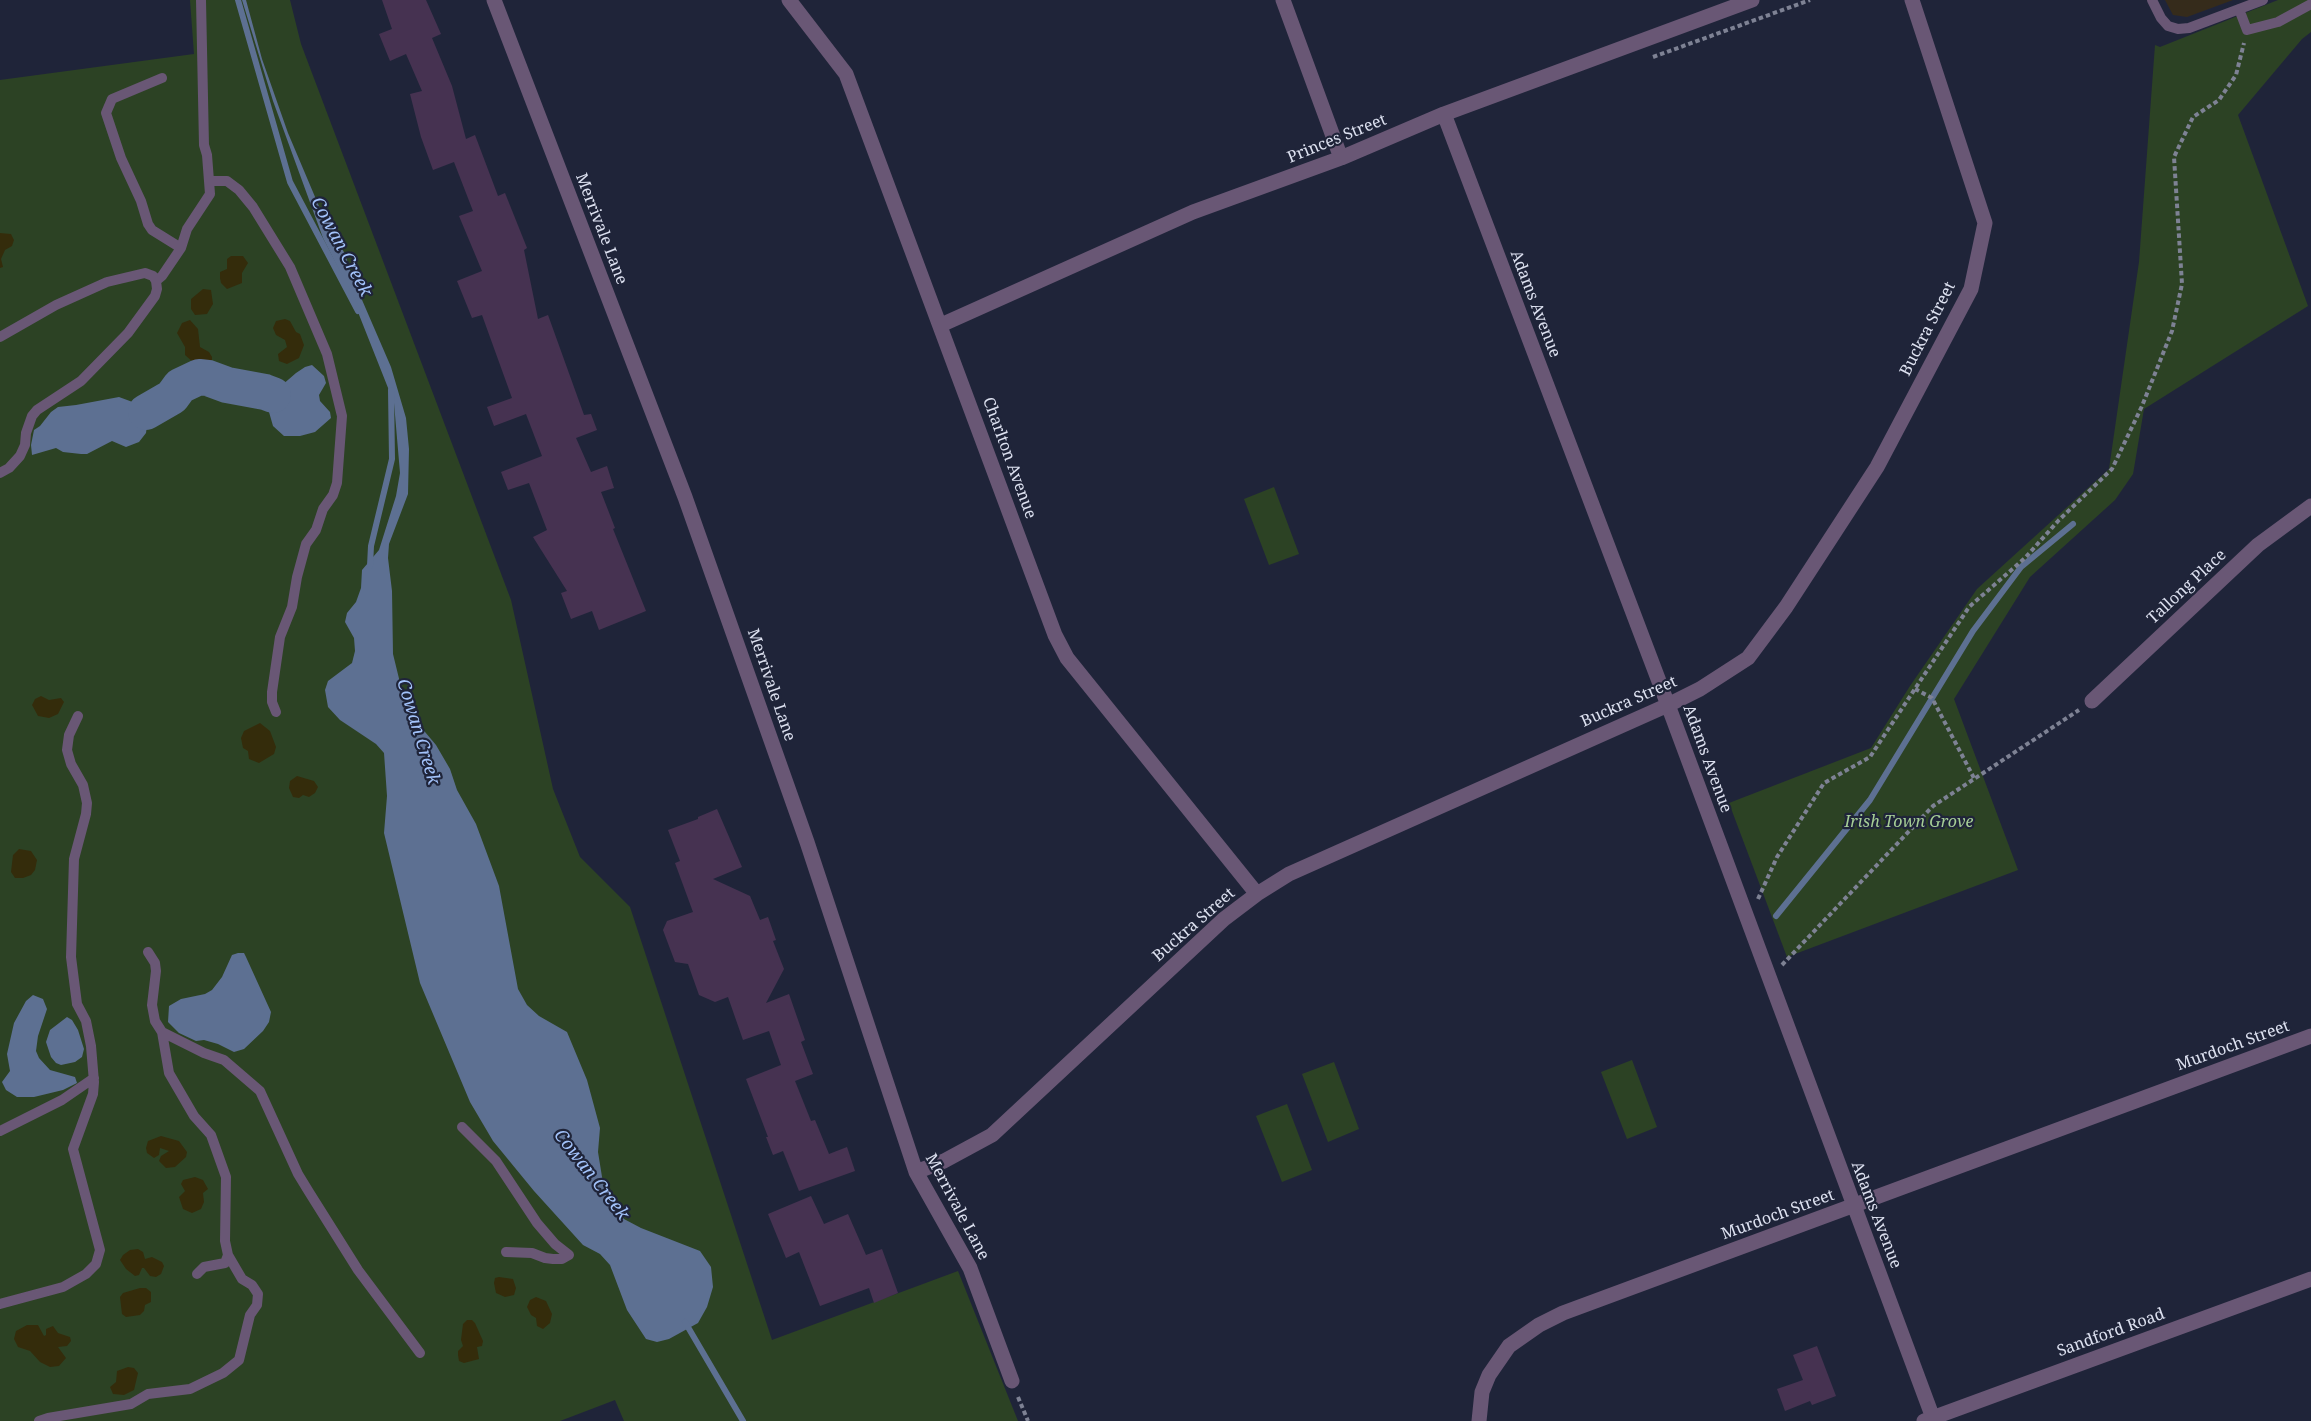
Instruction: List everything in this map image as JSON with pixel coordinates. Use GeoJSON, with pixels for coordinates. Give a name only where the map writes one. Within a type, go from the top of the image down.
{"type":"FeatureCollection","features":[{"type":"Feature","properties":{"kind":"street","name":"Merrivale Lane"},"geometry":{"type":"LineString","coordinates":[[494,0],[686,497],[807,842],[916,1172],[970,1268],[1012,1381]]}},
{"type":"Feature","properties":{"kind":"street","name":"Charlton Avenue"},"geometry":{"type":"LineString","coordinates":[[789,0],[846,74],[1055,635],[1067,658],[1257,894]]}},
{"type":"Feature","properties":{"kind":"street"},"geometry":{"type":"LineString","coordinates":[[1283,0],[1341,158]]}},
{"type":"Feature","properties":{"kind":"street","name":"Princes Street"},"geometry":{"type":"LineString","coordinates":[[941,325],[1193,212],[1341,158],[1444,114],[1752,0]]}},
{"type":"Feature","properties":{"kind":"street","name":"Buckra Street"},"geometry":{"type":"LineString","coordinates":[[916,1172],[945,1161],[992,1135],[1224,919],[1289,874],[1668,705],[1700,689],[1748,658],[1786,607],[1877,466],[1971,290],[1986,223],[1912,0]]}},
{"type":"Feature","properties":{"kind":"street","name":"Adams Avenue"},"geometry":{"type":"LineString","coordinates":[[1444,114],[1668,705],[1854,1206],[1928,1419]]}},
{"type":"Feature","properties":{"kind":"street","name":"Tallong Place"},"geometry":{"type":"LineString","coordinates":[[2092,701],[2258,545],[2311,506]]}},
{"type":"Feature","properties":{"kind":"street","name":"Murdoch Street"},"geometry":{"type":"LineString","coordinates":[[1479,1421],[1482,1392],[1493,1368],[1509,1346],[1539,1324],[1563,1313],[2311,1036]]}},
{"type":"Feature","properties":{"kind":"street","name":"Sandford Road"},"geometry":{"type":"LineString","coordinates":[[1928,1419],[2311,1279]]}},
{"type":"Feature","properties":{"kind":"lane"},"geometry":{"type":"LineString","coordinates":[[156,281],[181,248],[187,229],[210,194],[204,145],[201,0]]}},
{"type":"Feature","properties":{"kind":"lane"},"geometry":{"type":"LineString","coordinates":[[2152,0],[2161,18],[2169,26],[2178,29],[2188,28],[2263,0]]}},
{"type":"Feature","properties":{"kind":"lane"},"geometry":{"type":"LineString","coordinates":[[2239,9],[2247,30],[2278,22],[2311,4]]}},
{"type":"Feature","properties":{"kind":"lane"},"geometry":{"type":"LineString","coordinates":[[162,78],[112,99],[106,113],[121,158],[141,201],[148,224],[152,230],[181,248]]}},
{"type":"Feature","properties":{"kind":"lane"},"geometry":{"type":"LineString","coordinates":[[210,181],[227,181],[239,190],[253,207],[290,267],[327,354],[342,417],[337,483],[333,495],[322,509],[316,530],[306,544],[292,607],[280,637],[272,693],[272,702],[276,712]]}},
{"type":"Feature","properties":{"kind":"lane"},"geometry":{"type":"LineString","coordinates":[[0,337],[44,312],[107,282],[146,273],[153,276],[156,281],[158,289],[155,296],[128,333],[81,381],[37,410],[32,416],[20,456],[9,468],[0,473]]}},
{"type":"Feature","properties":{"kind":"lane"},"geometry":{"type":"LineString","coordinates":[[0,1304],[63,1287],[86,1274],[96,1264],[100,1250],[73,1149],[93,1094],[94,1078],[91,1046],[86,1021],[77,1004],[71,957],[74,859],[87,803],[83,785],[71,764],[67,750],[69,735],[78,716]]}},
{"type":"Feature","properties":{"kind":"lane"},"geometry":{"type":"LineString","coordinates":[[39,1421],[131,1404],[148,1394],[190,1389],[223,1373],[239,1360],[250,1315],[257,1305],[258,1294],[252,1285],[242,1279],[228,1255],[225,1241],[226,1177],[210,1135],[194,1116],[169,1073],[162,1032],[155,1021],[152,1005],[156,971],[148,952]]}},
{"type":"Feature","properties":{"kind":"lane"},"geometry":{"type":"LineString","coordinates":[[162,1032],[204,1053],[224,1060],[260,1091],[298,1174],[358,1270],[420,1353]]}},
{"type":"Feature","properties":{"kind":"lane"},"geometry":{"type":"LineString","coordinates":[[1,1129],[62,1100],[94,1078]]}},
{"type":"Feature","properties":{"kind":"lane"},"geometry":{"type":"LineString","coordinates":[[462,1127],[496,1161],[537,1223],[555,1244],[569,1255],[562,1258],[545,1258],[532,1253],[506,1252]]}},
{"type":"Feature","properties":{"kind":"lane"},"geometry":{"type":"LineString","coordinates":[[197,1274],[204,1267],[225,1263],[228,1255]]}},
{"type":"Feature","properties":{"kind":"path"},"geometry":{"type":"LineString","coordinates":[[1748,922],[1777,857],[1824,783],[1870,758],[1969,607],[2025,558],[2059,520],[2112,469],[2142,406],[2172,330],[2182,284],[2174,157],[2193,117],[2219,100],[2236,75],[2247,30]]}},
{"type":"Feature","properties":{"kind":"path"},"geometry":{"type":"LineString","coordinates":[[1915,689],[1932,698],[1975,780]]}},
{"type":"Feature","properties":{"kind":"path"},"geometry":{"type":"LineString","coordinates":[[1770,981],[1787,957],[1933,806],[2092,701]]}},
{"type":"Feature","properties":{"kind":"path"},"geometry":{"type":"LineString","coordinates":[[1012,1381],[1028,1421]]}},
{"type":"Feature","properties":{"kind":"shaded area"},"geometry":{"type":"Polygon","coordinates":[[[2165,0],[2233,0],[2187,17],[2173,15],[2165,0]]]}},
{"type":"Feature","properties":{"kind":"green space"},"geometry":{"type":"Polygon","coordinates":[[[190,0],[290,0],[301,44],[511,600],[553,789],[580,857],[630,907],[772,1340],[958,1271],[1018,1421],[624,1421],[615,1400],[560,1421],[0,1421],[0,80],[194,54],[190,0]]]}},
{"type":"Feature","properties":{"kind":"green space","name":"Irish Town Grove"},"geometry":{"type":"Polygon","coordinates":[[[2278,0],[2311,0],[2311,32],[2302,39],[2238,115],[2308,306],[2144,409],[2133,474],[2115,500],[2030,577],[1954,699],[2018,870],[1787,957],[1729,803],[1871,748],[1910,686],[1977,589],[2109,469],[2139,262],[2155,45],[2160,47],[2278,0]]]}},
{"type":"Feature","properties":{"kind":"green space"},"geometry":{"type":"Polygon","coordinates":[[[1274,487],[1299,554],[1269,565],[1244,499],[1274,487]]]}},
{"type":"Feature","properties":{"kind":"green space"},"geometry":{"type":"Polygon","coordinates":[[[1632,1060],[1657,1127],[1627,1139],[1601,1072],[1632,1060]]]}},
{"type":"Feature","properties":{"kind":"green space"},"geometry":{"type":"Polygon","coordinates":[[[1334,1062],[1359,1129],[1328,1142],[1302,1074],[1334,1062]]]}},
{"type":"Feature","properties":{"kind":"green space"},"geometry":{"type":"Polygon","coordinates":[[[1287,1104],[1312,1170],[1282,1182],[1256,1116],[1287,1104]]]}},
{"type":"Feature","properties":{"kind":"sand"},"geometry":{"type":"Polygon","coordinates":[[[0,233],[11,234],[14,240],[12,246],[5,250],[1,259],[3,267],[0,268],[0,233]]]}},
{"type":"Feature","properties":{"kind":"sand"},"geometry":{"type":"Polygon","coordinates":[[[231,256],[243,256],[248,263],[242,273],[242,283],[227,289],[221,283],[220,272],[227,269],[227,259],[231,256]]]}},
{"type":"Feature","properties":{"kind":"sand"},"geometry":{"type":"Polygon","coordinates":[[[203,289],[211,290],[213,304],[207,314],[195,315],[191,309],[191,299],[203,289]]]}},
{"type":"Feature","properties":{"kind":"sand"},"geometry":{"type":"Polygon","coordinates":[[[285,319],[290,321],[296,332],[300,334],[304,345],[299,358],[287,364],[279,361],[278,354],[287,347],[285,340],[276,335],[273,328],[276,321],[285,319]]]}},
{"type":"Feature","properties":{"kind":"sand"},"geometry":{"type":"Polygon","coordinates":[[[190,320],[198,329],[200,347],[209,352],[212,357],[207,364],[194,363],[185,355],[185,347],[177,333],[182,323],[190,320]]]}},
{"type":"Feature","properties":{"kind":"sand"},"geometry":{"type":"Polygon","coordinates":[[[41,696],[49,700],[61,698],[64,702],[58,714],[49,718],[38,716],[32,705],[35,699],[41,696]]]}},
{"type":"Feature","properties":{"kind":"sand"},"geometry":{"type":"Polygon","coordinates":[[[260,723],[270,731],[276,747],[274,754],[259,763],[249,759],[248,751],[243,748],[241,738],[244,731],[260,723]]]}},
{"type":"Feature","properties":{"kind":"sand"},"geometry":{"type":"Polygon","coordinates":[[[297,776],[314,781],[318,787],[315,793],[309,797],[303,795],[299,798],[293,797],[289,788],[290,781],[297,776]]]}},
{"type":"Feature","properties":{"kind":"sand"},"geometry":{"type":"Polygon","coordinates":[[[19,849],[31,851],[37,860],[35,870],[31,875],[15,878],[11,872],[13,855],[19,849]]]}},
{"type":"Feature","properties":{"kind":"sand"},"geometry":{"type":"Polygon","coordinates":[[[161,1136],[179,1141],[187,1152],[186,1157],[175,1167],[166,1168],[159,1161],[161,1156],[169,1151],[160,1148],[159,1155],[154,1158],[147,1153],[148,1141],[161,1136]]]}},
{"type":"Feature","properties":{"kind":"sand"},"geometry":{"type":"Polygon","coordinates":[[[195,1177],[203,1180],[208,1189],[203,1193],[204,1202],[201,1209],[192,1213],[183,1209],[179,1197],[185,1191],[181,1184],[183,1180],[195,1177]]]}},
{"type":"Feature","properties":{"kind":"sand"},"geometry":{"type":"Polygon","coordinates":[[[138,1249],[143,1252],[145,1259],[152,1257],[162,1262],[164,1266],[161,1274],[156,1277],[150,1276],[142,1268],[139,1275],[135,1276],[126,1269],[120,1260],[123,1255],[130,1250],[138,1249]]]}},
{"type":"Feature","properties":{"kind":"sand"},"geometry":{"type":"Polygon","coordinates":[[[495,1278],[513,1279],[516,1288],[514,1295],[505,1297],[496,1293],[494,1283],[495,1278]]]}},
{"type":"Feature","properties":{"kind":"sand"},"geometry":{"type":"Polygon","coordinates":[[[146,1288],[151,1292],[151,1302],[145,1305],[140,1315],[126,1317],[122,1314],[120,1297],[123,1293],[146,1288]]]}},
{"type":"Feature","properties":{"kind":"sand"},"geometry":{"type":"Polygon","coordinates":[[[536,1297],[546,1301],[552,1314],[550,1323],[543,1329],[537,1326],[536,1318],[531,1315],[527,1307],[530,1300],[536,1297]]]}},
{"type":"Feature","properties":{"kind":"sand"},"geometry":{"type":"Polygon","coordinates":[[[467,1320],[475,1323],[483,1341],[482,1346],[477,1347],[479,1359],[464,1363],[459,1361],[458,1351],[463,1346],[461,1340],[463,1324],[467,1320]]]}},
{"type":"Feature","properties":{"kind":"sand"},"geometry":{"type":"Polygon","coordinates":[[[27,1325],[38,1325],[44,1336],[46,1329],[53,1326],[58,1333],[70,1337],[71,1341],[67,1346],[58,1347],[66,1358],[59,1366],[50,1367],[40,1362],[30,1351],[18,1347],[14,1339],[16,1331],[27,1325]]]}},
{"type":"Feature","properties":{"kind":"sand"},"geometry":{"type":"Polygon","coordinates":[[[128,1367],[134,1368],[138,1373],[134,1390],[124,1395],[113,1394],[110,1387],[116,1382],[117,1371],[128,1367]]]}},
{"type":"Feature","properties":{"kind":"water"},"geometry":{"type":"Polygon","coordinates":[[[242,0],[246,0],[262,59],[288,133],[321,211],[345,254],[353,279],[391,367],[406,418],[409,449],[408,494],[389,544],[388,558],[392,591],[393,654],[404,699],[450,769],[457,790],[476,824],[499,886],[518,989],[527,1005],[539,1016],[567,1032],[587,1080],[600,1128],[598,1152],[603,1183],[624,1219],[700,1251],[711,1267],[713,1287],[707,1307],[698,1323],[669,1339],[657,1342],[646,1339],[627,1310],[610,1265],[600,1254],[583,1245],[534,1191],[493,1141],[470,1102],[420,983],[384,833],[387,796],[384,753],[376,744],[340,720],[328,707],[325,690],[328,681],[352,663],[355,651],[354,638],[345,622],[347,613],[356,602],[361,588],[362,570],[379,550],[396,496],[400,473],[394,403],[350,292],[323,238],[273,101],[242,0]]]}},
{"type":"Feature","properties":{"kind":"water"},"geometry":{"type":"Polygon","coordinates":[[[312,365],[324,376],[326,383],[319,395],[320,401],[330,412],[331,418],[315,432],[300,436],[284,436],[273,426],[269,412],[270,401],[281,386],[296,373],[312,365]]]}},
{"type":"Feature","properties":{"kind":"water"},"geometry":{"type":"Polygon","coordinates":[[[119,397],[138,404],[148,418],[146,433],[139,442],[126,447],[112,441],[87,454],[63,452],[56,448],[32,455],[34,430],[58,407],[119,397]]]}},
{"type":"Feature","properties":{"kind":"water"},"geometry":{"type":"Polygon","coordinates":[[[244,953],[271,1012],[269,1022],[263,1031],[244,1049],[234,1052],[218,1044],[204,1040],[196,1041],[179,1033],[168,1022],[169,1006],[181,999],[205,994],[212,990],[222,977],[232,955],[244,953]]]}},
{"type":"Feature","properties":{"kind":"water"},"geometry":{"type":"Polygon","coordinates":[[[33,995],[43,999],[47,1009],[38,1036],[36,1051],[39,1058],[50,1070],[75,1077],[77,1083],[63,1090],[34,1097],[17,1097],[6,1090],[2,1082],[10,1071],[7,1054],[14,1023],[26,1001],[33,995]]]}},
{"type":"Feature","properties":{"kind":"water"},"geometry":{"type":"Polygon","coordinates":[[[67,1017],[72,1020],[78,1030],[84,1049],[82,1057],[75,1062],[61,1065],[51,1057],[46,1042],[50,1030],[67,1017]]]}},
{"type":"Feature","properties":{"kind":"building"},"geometry":{"type":"Polygon","coordinates":[[[382,0],[426,0],[441,34],[432,38],[452,86],[466,139],[475,135],[498,196],[505,193],[527,248],[524,250],[538,319],[548,315],[584,415],[591,414],[597,430],[576,438],[591,472],[607,466],[614,488],[601,492],[615,528],[613,529],[646,611],[599,630],[592,611],[571,619],[561,593],[567,591],[533,537],[547,530],[529,483],[508,490],[501,472],[542,456],[526,414],[494,426],[487,407],[512,398],[482,315],[472,318],[457,281],[482,271],[459,216],[473,211],[454,162],[433,170],[421,137],[410,94],[422,91],[406,54],[390,61],[379,34],[392,29],[382,0]]]}},
{"type":"Feature","properties":{"kind":"building"},"geometry":{"type":"Polygon","coordinates":[[[717,809],[742,867],[713,879],[750,896],[760,920],[768,917],[776,940],[773,941],[784,969],[766,1003],[789,994],[805,1040],[801,1042],[813,1074],[795,1081],[811,1121],[815,1120],[829,1154],[847,1147],[855,1171],[799,1191],[783,1151],[773,1155],[746,1079],[781,1065],[769,1031],[743,1040],[728,997],[715,1002],[699,995],[688,964],[675,962],[663,930],[667,921],[693,912],[675,863],[680,861],[668,830],[717,809]]]}},
{"type":"Feature","properties":{"kind":"building"},"geometry":{"type":"Polygon","coordinates":[[[811,1196],[824,1224],[848,1214],[866,1255],[882,1249],[898,1293],[874,1303],[869,1288],[820,1306],[799,1252],[786,1258],[768,1214],[811,1196]]]}},
{"type":"Feature","properties":{"kind":"building"},"geometry":{"type":"Polygon","coordinates":[[[1817,1346],[1836,1396],[1812,1405],[1810,1401],[1785,1411],[1777,1389],[1803,1380],[1793,1355],[1817,1346]]]}},
{"type":"Feature","properties":{"kind":"waterway","name":"Cowan Creek"},"geometry":{"type":"LineString","coordinates":[[238,0],[290,182],[358,311]]}},
{"type":"Feature","properties":{"kind":"waterway"},"geometry":{"type":"LineString","coordinates":[[146,412],[172,397],[180,386],[199,377],[273,395]]}},
{"type":"Feature","properties":{"kind":"waterway","name":"Cowan Creek"},"geometry":{"type":"LineString","coordinates":[[370,566],[371,546],[392,459],[391,390]]}},
{"type":"Feature","properties":{"kind":"waterway"},"geometry":{"type":"LineString","coordinates":[[1776,916],[1870,800],[1973,631],[2021,567],[2073,524]]}},
{"type":"Feature","properties":{"kind":"waterway","name":"Cowan Creek"},"geometry":{"type":"LineString","coordinates":[[685,1322],[743,1421]]}}]}
